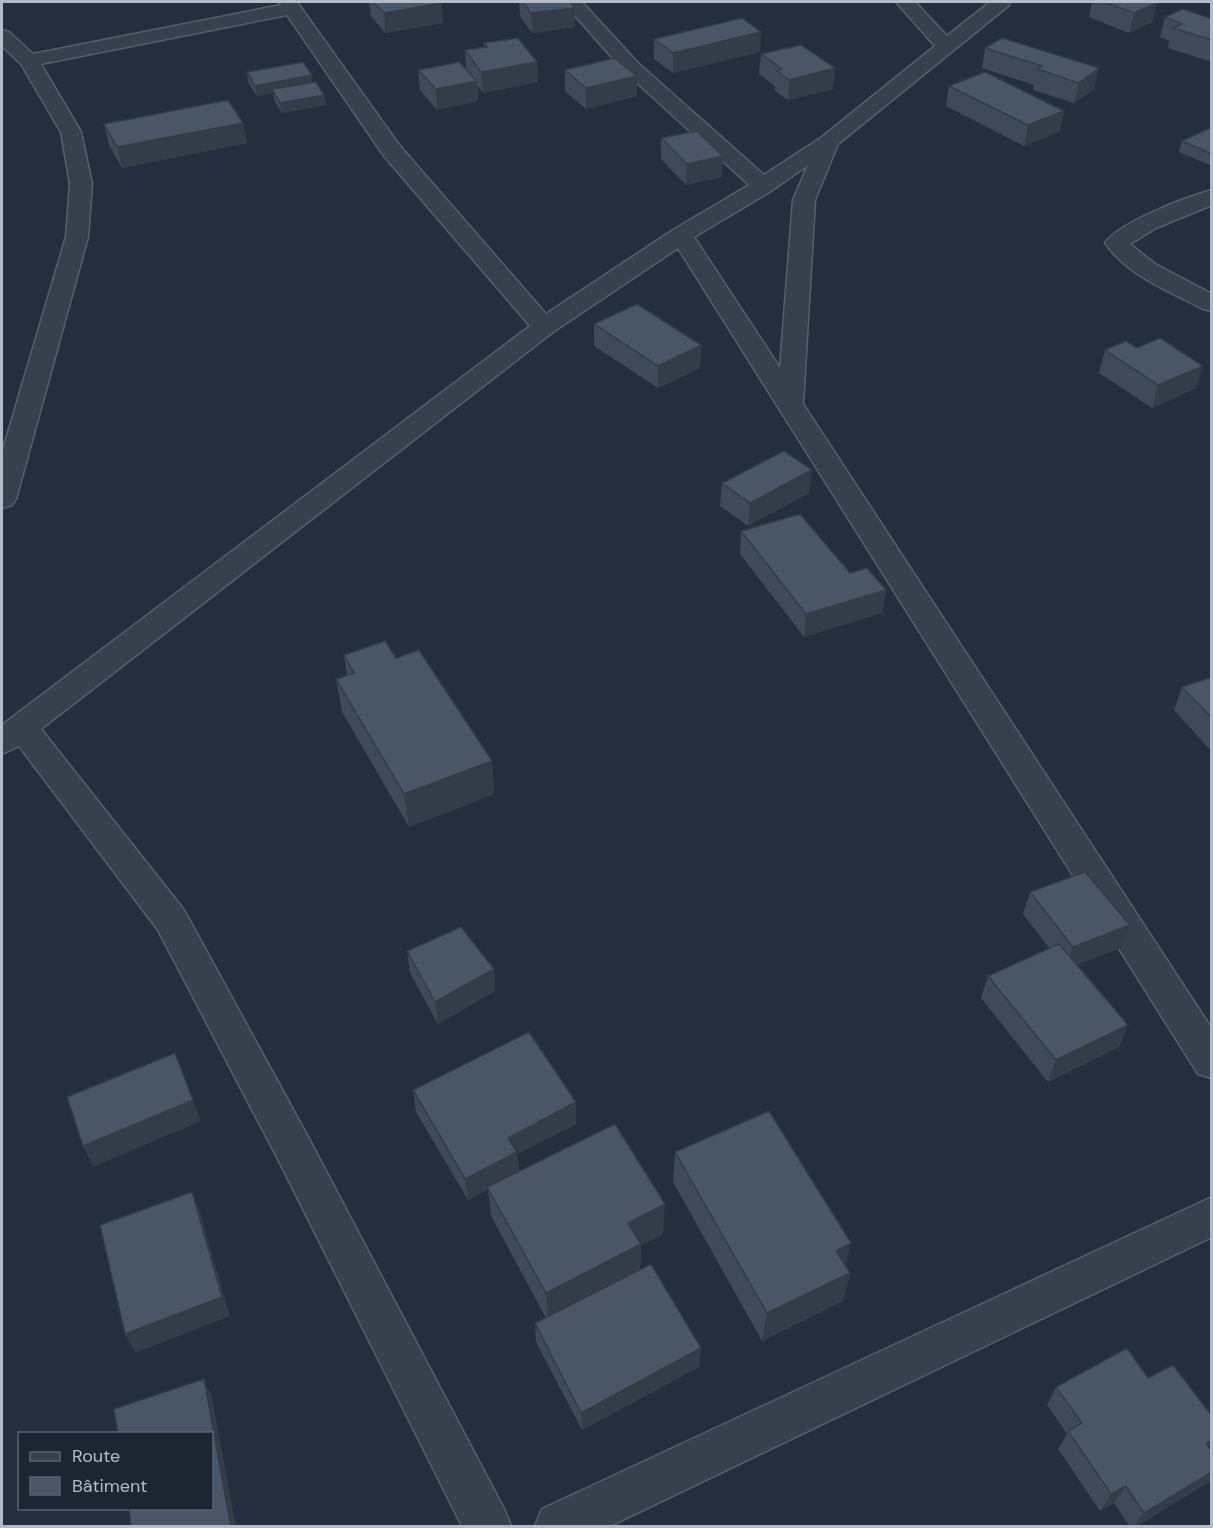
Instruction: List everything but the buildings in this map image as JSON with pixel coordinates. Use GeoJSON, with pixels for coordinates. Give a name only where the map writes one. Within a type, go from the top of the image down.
{"type":"FeatureCollection","features":[{"type":"Feature","properties":{"kind":"street"},"geometry":{"type":"LineString","coordinates":[[572,2],[631,67],[763,186]]}},
{"type":"Feature","properties":{"kind":"street"},"geometry":{"type":"LineString","coordinates":[[905,2],[946,46]]}},
{"type":"Feature","properties":{"kind":"street"},"geometry":{"type":"LineString","coordinates":[[487,1527],[294,1150],[171,920],[12,735],[544,327],[681,235],[763,186],[829,141],[1000,2]]}},
{"type":"Feature","properties":{"kind":"street"},"geometry":{"type":"LineString","coordinates":[[29,61],[290,5],[392,151],[544,327]]}},
{"type":"Feature","properties":{"kind":"street"},"geometry":{"type":"LineString","coordinates":[[2,36],[29,61],[71,132],[81,184],[77,237],[2,499]]}},
{"type":"Feature","properties":{"kind":"street"},"geometry":{"type":"LineString","coordinates":[[790,405],[804,200],[829,141]]}},
{"type":"Feature","properties":{"kind":"street"},"geometry":{"type":"LineString","coordinates":[[1212,197],[1135,231],[1118,243],[1123,251],[1143,265],[1212,304]]}},
{"type":"Feature","properties":{"kind":"street"},"geometry":{"type":"LineString","coordinates":[[681,235],[1212,1062]]}},
{"type":"Feature","properties":{"kind":"street"},"geometry":{"type":"LineString","coordinates":[[559,1527],[1212,1216]]}}]}
